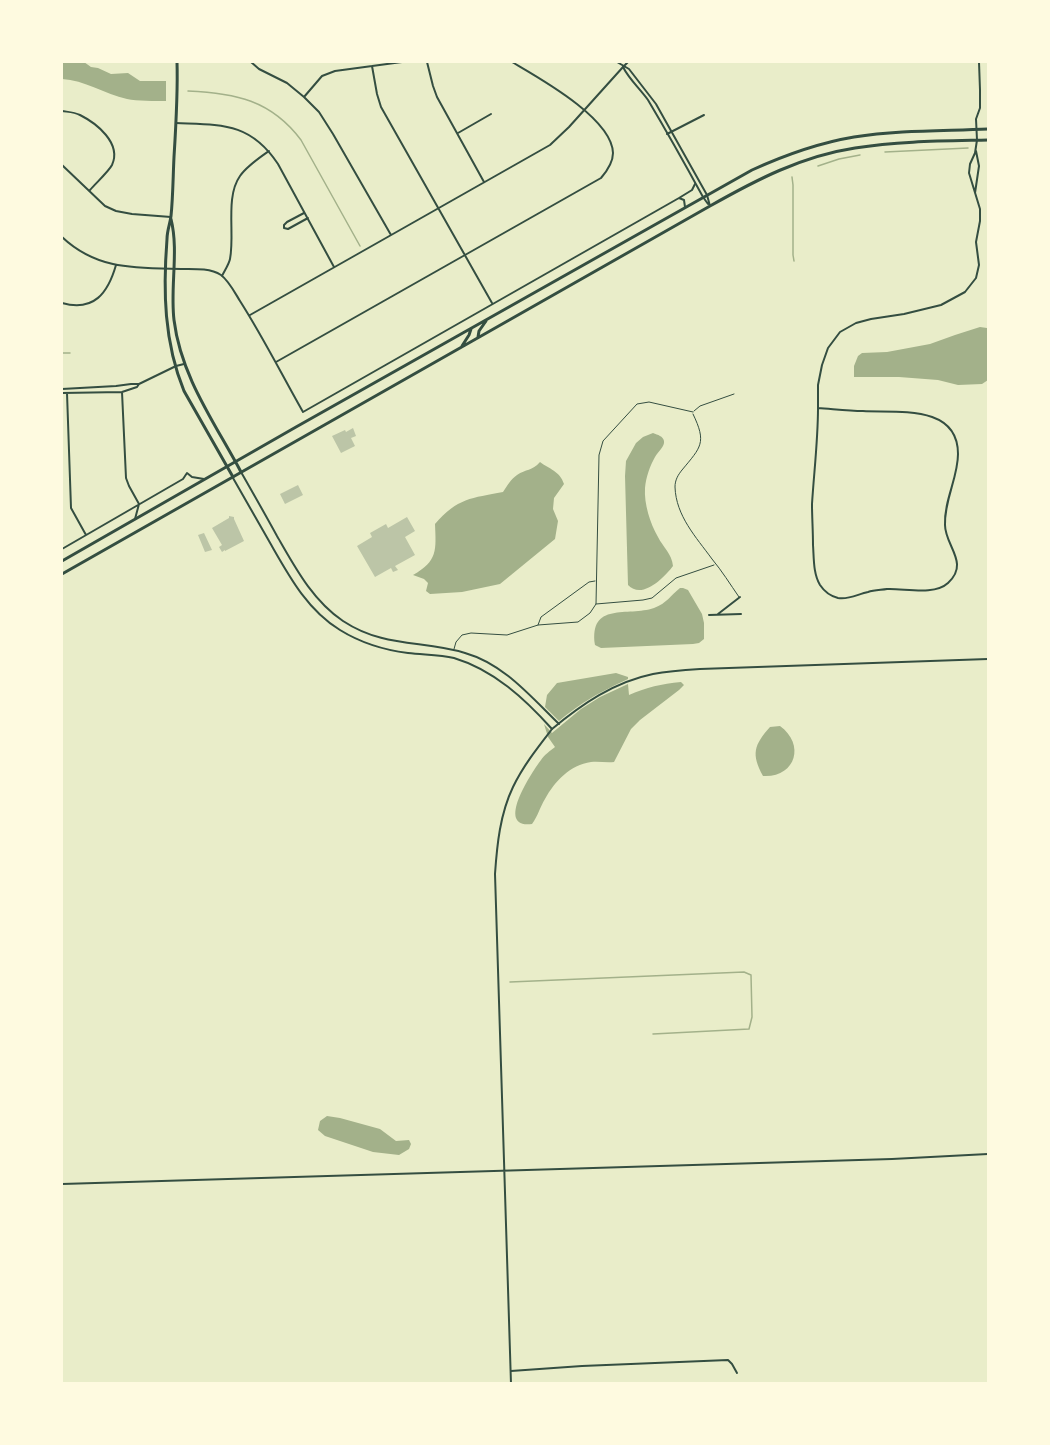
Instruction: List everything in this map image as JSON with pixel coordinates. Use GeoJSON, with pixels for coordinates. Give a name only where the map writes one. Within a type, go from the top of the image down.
{"type":"FeatureCollection","features":[{"type":"Feature","properties":{"kind":"main road"},"geometry":{"type":"LineString","coordinates":[[177,62],[171,217],[167,237],[166,322],[169,342],[184,391],[232,477]]}},
{"type":"Feature","properties":{"kind":"main road"},"geometry":{"type":"LineString","coordinates":[[62,561],[752,170],[802,150],[877,134],[988,129]]}},
{"type":"Feature","properties":{"kind":"main road"},"geometry":{"type":"LineString","coordinates":[[62,574],[756,180],[780,169],[829,153],[879,144],[988,140]]}},
{"type":"Feature","properties":{"kind":"main road"},"geometry":{"type":"LineString","coordinates":[[171,217],[174,233],[172,289],[177,339],[194,388],[241,472]]}},
{"type":"Feature","properties":{"kind":"main road"},"geometry":{"type":"LineString","coordinates":[[478,337],[479,331],[487,320]]}},
{"type":"Feature","properties":{"kind":"main road"},"geometry":{"type":"LineString","coordinates":[[460,347],[471,329]]}},
{"type":"Feature","properties":{"kind":"street"},"geometry":{"type":"LineString","coordinates":[[251,62],[287,83],[319,112],[391,235]]}},
{"type":"Feature","properties":{"kind":"street"},"geometry":{"type":"LineString","coordinates":[[304,97],[322,76],[336,71],[402,62]]}},
{"type":"Feature","properties":{"kind":"street"},"geometry":{"type":"LineString","coordinates":[[427,62],[437,97],[484,182]]}},
{"type":"Feature","properties":{"kind":"street"},"geometry":{"type":"LineString","coordinates":[[276,362],[601,178],[608,170],[613,153],[605,130],[570,98],[512,62]]}},
{"type":"Feature","properties":{"kind":"street"},"geometry":{"type":"LineString","coordinates":[[617,62],[628,69],[656,104],[669,133],[705,196]]}},
{"type":"Feature","properties":{"kind":"street"},"geometry":{"type":"LineString","coordinates":[[249,315],[550,145],[628,62]]}},
{"type":"Feature","properties":{"kind":"street"},"geometry":{"type":"LineString","coordinates":[[976,196],[969,168],[977,140],[976,119],[980,108],[981,90],[979,62]]}},
{"type":"Feature","properties":{"kind":"street"},"geometry":{"type":"LineString","coordinates":[[372,66],[381,107],[493,304]]}},
{"type":"Feature","properties":{"kind":"street"},"geometry":{"type":"LineString","coordinates":[[62,111],[77,113],[102,131],[111,141],[114,154],[112,165],[89,191]]}},
{"type":"Feature","properties":{"kind":"street"},"geometry":{"type":"LineString","coordinates":[[458,133],[491,114]]}},
{"type":"Feature","properties":{"kind":"street"},"geometry":{"type":"LineString","coordinates":[[669,133],[704,115]]}},
{"type":"Feature","properties":{"kind":"street"},"geometry":{"type":"LineString","coordinates":[[176,123],[220,124],[248,134],[268,151],[278,164],[334,267]]}},
{"type":"Feature","properties":{"kind":"street"},"geometry":{"type":"LineString","coordinates":[[669,133],[710,206]]}},
{"type":"Feature","properties":{"kind":"street"},"geometry":{"type":"LineString","coordinates":[[818,408],[907,412],[932,417],[952,430],[958,445],[958,461],[947,502],[945,525],[956,554],[957,564],[952,578],[942,588],[881,590],[842,598],[831,595],[822,587],[815,565],[812,507],[818,431],[818,408],[818,385],[828,348],[840,332],[856,323],[871,319],[936,307],[965,292],[973,283],[979,265],[976,242],[980,213],[976,196],[979,166],[975,148]]}},
{"type":"Feature","properties":{"kind":"street"},"geometry":{"type":"LineString","coordinates":[[222,276],[230,260],[232,200],[235,186],[240,176],[251,164],[268,151]]}},
{"type":"Feature","properties":{"kind":"street"},"geometry":{"type":"LineString","coordinates":[[62,165],[105,206],[132,214],[171,217]]}},
{"type":"Feature","properties":{"kind":"street"},"geometry":{"type":"LineString","coordinates":[[62,237],[86,255],[116,265],[198,269],[222,276],[249,315],[303,412],[679,198],[692,190],[696,183]]}},
{"type":"Feature","properties":{"kind":"street"},"geometry":{"type":"LineString","coordinates":[[679,198],[684,200],[685,207]]}},
{"type":"Feature","properties":{"kind":"street"},"geometry":{"type":"LineString","coordinates":[[305,213],[287,222],[284,228],[288,229],[308,218]]}},
{"type":"Feature","properties":{"kind":"street"},"geometry":{"type":"LineString","coordinates":[[62,303],[81,305],[99,297],[109,286],[116,265]]}},
{"type":"Feature","properties":{"kind":"street"},"geometry":{"type":"LineString","coordinates":[[62,393],[122,392],[137,387],[184,363]]}},
{"type":"Feature","properties":{"kind":"street"},"geometry":{"type":"LineString","coordinates":[[62,389],[139,384]]}},
{"type":"Feature","properties":{"kind":"street"},"geometry":{"type":"LineString","coordinates":[[122,392],[126,478],[139,504],[135,519]]}},
{"type":"Feature","properties":{"kind":"street"},"geometry":{"type":"LineString","coordinates":[[66,393],[71,508],[86,535]]}},
{"type":"Feature","properties":{"kind":"street"},"geometry":{"type":"LineString","coordinates":[[241,472],[298,572],[310,590],[329,610],[349,625],[385,640],[468,653],[501,670],[558,724]]}},
{"type":"Feature","properties":{"kind":"street"},"geometry":{"type":"LineString","coordinates":[[62,549],[183,479],[187,473],[192,477],[204,479]]}},
{"type":"Feature","properties":{"kind":"street"},"geometry":{"type":"LineString","coordinates":[[232,477],[288,574],[303,596],[322,617],[361,641],[383,649],[452,658],[480,668],[499,680],[525,702],[552,729]]}},
{"type":"Feature","properties":{"kind":"street"},"geometry":{"type":"LineString","coordinates":[[717,615],[740,598]]}},
{"type":"Feature","properties":{"kind":"street"},"geometry":{"type":"LineString","coordinates":[[709,615],[741,614]]}},
{"type":"Feature","properties":{"kind":"street"},"geometry":{"type":"LineString","coordinates":[[452,658],[454,650]]}},
{"type":"Feature","properties":{"kind":"street"},"geometry":{"type":"LineString","coordinates":[[511,1383],[495,874],[500,829],[512,789],[535,750],[552,729],[579,707],[630,681],[662,673],[700,669],[988,659]]}},
{"type":"Feature","properties":{"kind":"street"},"geometry":{"type":"LineString","coordinates":[[62,1184],[881,1160],[988,1154]]}},
{"type":"Feature","properties":{"kind":"street"},"geometry":{"type":"LineString","coordinates":[[511,1371],[728,1360],[737,1373]]}},
{"type":"Feature","properties":{"kind":"lane"},"geometry":{"type":"LineString","coordinates":[[693,412],[700,406],[734,394]]}},
{"type":"Feature","properties":{"kind":"lane"},"geometry":{"type":"LineString","coordinates":[[454,650],[456,642],[462,635],[471,633],[507,635],[538,625],[578,622],[590,614],[597,604],[599,455],[603,441],[637,404],[649,402],[693,412]]}},
{"type":"Feature","properties":{"kind":"lane"},"geometry":{"type":"LineString","coordinates":[[693,412],[702,440],[700,448],[675,483],[680,511],[685,523],[740,598]]}},
{"type":"Feature","properties":{"kind":"lane"},"geometry":{"type":"LineString","coordinates":[[597,604],[652,598],[676,578],[716,564]]}},
{"type":"Feature","properties":{"kind":"lane"},"geometry":{"type":"LineString","coordinates":[[538,625],[541,617],[589,582],[597,580]]}},
{"type":"Feature","properties":{"kind":"shaded area"},"geometry":{"type":"Polygon","coordinates":[[[62,62],[84,62],[111,74],[128,73],[140,81],[166,81],[166,101],[127,99],[78,82],[62,79],[62,62]]]}},
{"type":"Feature","properties":{"kind":"shaded area"},"geometry":{"type":"Polygon","coordinates":[[[980,327],[987,328],[988,331],[988,380],[982,384],[958,385],[938,380],[899,377],[854,377],[854,366],[858,356],[862,353],[887,352],[930,344],[980,327]]]}},
{"type":"Feature","properties":{"kind":"shaded area"},"geometry":{"type":"Polygon","coordinates":[[[653,433],[661,437],[664,443],[648,472],[645,500],[652,526],[669,554],[673,566],[652,586],[640,590],[628,585],[626,461],[636,443],[653,433]]]}},
{"type":"Feature","properties":{"kind":"shaded area"},"geometry":{"type":"Polygon","coordinates":[[[540,462],[557,473],[564,484],[554,498],[553,509],[558,521],[555,539],[500,584],[462,592],[430,594],[426,591],[428,583],[413,575],[427,565],[434,554],[435,524],[443,515],[466,500],[503,492],[515,477],[540,462]]]}},
{"type":"Feature","properties":{"kind":"shaded area"},"geometry":{"type":"Polygon","coordinates":[[[680,588],[688,590],[702,614],[704,639],[699,643],[601,648],[595,645],[595,631],[598,622],[604,616],[654,608],[665,602],[680,588]]]}},
{"type":"Feature","properties":{"kind":"shaded area"},"geometry":{"type":"Polygon","coordinates":[[[616,673],[628,679],[592,698],[559,721],[545,707],[547,695],[557,683],[616,673]]]}},
{"type":"Feature","properties":{"kind":"shaded area"},"geometry":{"type":"Polygon","coordinates":[[[681,682],[684,685],[679,690],[631,729],[614,762],[591,762],[570,770],[553,786],[532,824],[521,823],[516,818],[519,798],[530,776],[542,758],[555,747],[548,737],[544,724],[552,733],[581,709],[628,684],[629,695],[654,686],[681,682]]]}},
{"type":"Feature","properties":{"kind":"shaded area"},"geometry":{"type":"Polygon","coordinates":[[[780,726],[793,742],[793,759],[783,772],[763,776],[757,762],[756,750],[760,739],[770,727],[780,726]]]}},
{"type":"Feature","properties":{"kind":"shaded area"},"geometry":{"type":"Polygon","coordinates":[[[327,1116],[380,1129],[396,1141],[409,1140],[411,1144],[409,1149],[399,1155],[373,1152],[325,1136],[318,1130],[320,1121],[327,1116]]]}},
{"type":"Feature","properties":{"kind":"building"},"geometry":{"type":"Polygon","coordinates":[[[353,428],[356,436],[351,438],[355,446],[341,453],[332,436],[353,428]]]}},
{"type":"Feature","properties":{"kind":"building"},"geometry":{"type":"Polygon","coordinates":[[[298,485],[303,495],[285,504],[280,494],[298,485]]]}},
{"type":"Feature","properties":{"kind":"building"},"geometry":{"type":"Polygon","coordinates":[[[229,516],[234,517],[244,541],[222,552],[219,547],[222,545],[212,528],[229,516]]]}},
{"type":"Feature","properties":{"kind":"building"},"geometry":{"type":"Polygon","coordinates":[[[407,517],[415,531],[405,537],[415,555],[395,566],[398,570],[393,572],[391,568],[375,577],[357,546],[372,537],[370,533],[386,524],[388,528],[407,517]]]}},
{"type":"Feature","properties":{"kind":"building"},"geometry":{"type":"Polygon","coordinates":[[[204,533],[212,550],[205,552],[198,535],[204,533]]]}},
{"type":"Feature","properties":{"kind":"waterway"},"geometry":{"type":"LineString","coordinates":[[188,91],[221,94],[251,101],[264,107],[289,126],[301,140],[360,246]]}},
{"type":"Feature","properties":{"kind":"waterway"},"geometry":{"type":"LineString","coordinates":[[885,152],[968,148]]}},
{"type":"Feature","properties":{"kind":"waterway"},"geometry":{"type":"LineString","coordinates":[[818,166],[860,155]]}},
{"type":"Feature","properties":{"kind":"waterway"},"geometry":{"type":"LineString","coordinates":[[792,177],[794,261]]}},
{"type":"Feature","properties":{"kind":"waterway"},"geometry":{"type":"LineString","coordinates":[[62,353],[70,353]]}},
{"type":"Feature","properties":{"kind":"waterway"},"geometry":{"type":"LineString","coordinates":[[510,982],[744,972],[751,975],[752,1017],[749,1029],[653,1034]]}}]}
